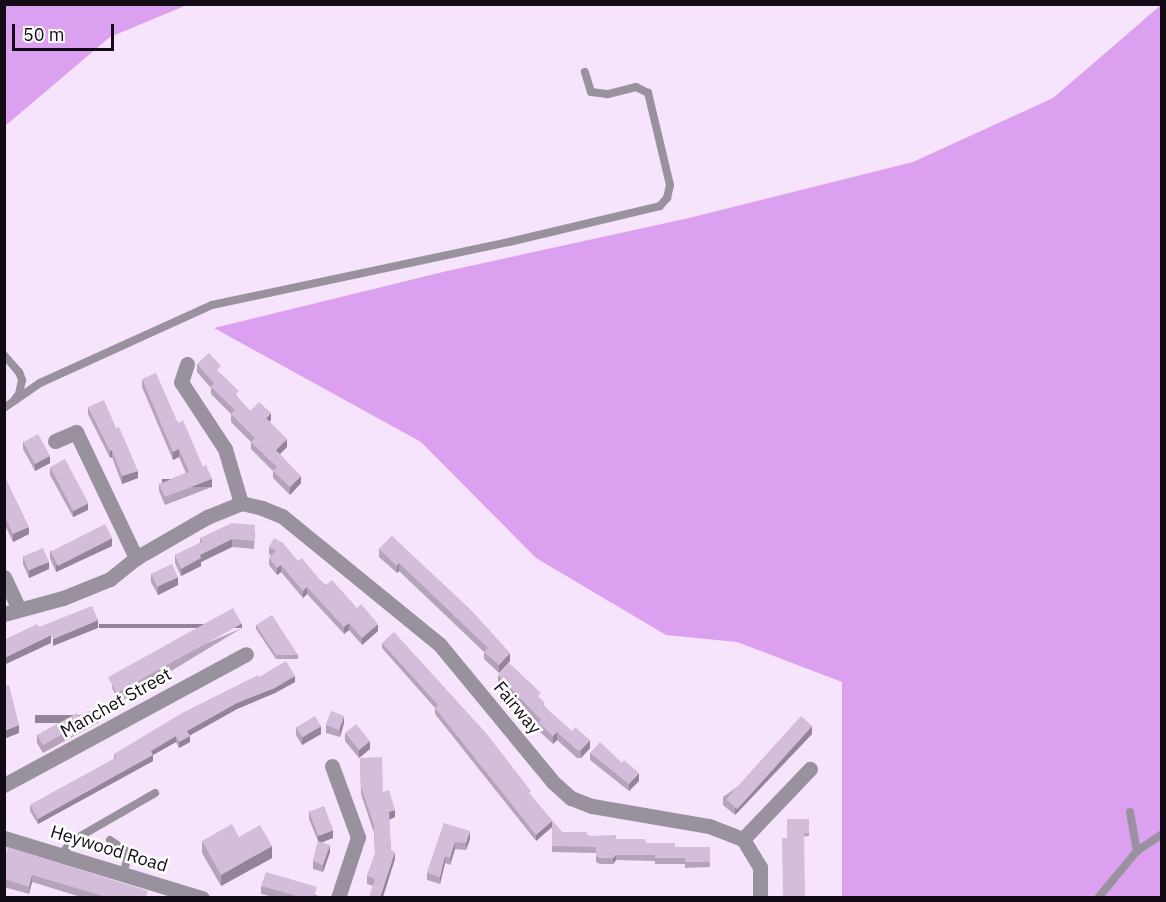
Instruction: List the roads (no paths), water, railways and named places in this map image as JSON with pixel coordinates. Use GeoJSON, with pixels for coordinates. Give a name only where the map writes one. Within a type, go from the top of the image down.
{"type":"FeatureCollection","features":[{"type":"Feature","properties":{"kind":"street"},"geometry":{"type":"LineString","coordinates":[[4,577],[12,611],[63,598],[110,579],[136,558],[207,516],[241,503],[225,449],[181,382],[187,364]]}},
{"type":"Feature","properties":{"kind":"street"},"geometry":{"type":"LineString","coordinates":[[56,441],[76,432],[136,558]]}},
{"type":"Feature","properties":{"kind":"street","name":"Fairway"},"geometry":{"type":"LineString","coordinates":[[241,503],[282,516],[440,645],[553,782],[572,798],[592,806],[709,826],[743,839]]}},
{"type":"Feature","properties":{"kind":"street","name":"Manchet Street"},"geometry":{"type":"LineString","coordinates":[[4,785],[246,654]]}},
{"type":"Feature","properties":{"kind":"street"},"geometry":{"type":"LineString","coordinates":[[332,765],[358,837],[338,897]]}},
{"type":"Feature","properties":{"kind":"street"},"geometry":{"type":"LineString","coordinates":[[760,897],[760,867],[743,839],[810,769]]}},
{"type":"Feature","properties":{"kind":"street","name":"Heywood Road"},"geometry":{"type":"LineString","coordinates":[[6,842],[61,855],[123,874],[163,892],[202,897]]}},
{"type":"Feature","properties":{"kind":"lane"},"geometry":{"type":"LineString","coordinates":[[7,406],[40,383],[212,305],[520,239],[660,206],[667,198],[670,185],[648,93],[645,89],[636,87],[607,94],[591,92],[585,72]]}},
{"type":"Feature","properties":{"kind":"lane"},"geometry":{"type":"LineString","coordinates":[[4,355],[19,372],[22,380],[19,394],[7,406]]}},
{"type":"Feature","properties":{"kind":"lane"},"geometry":{"type":"LineString","coordinates":[[61,855],[72,841],[155,794]]}},
{"type":"Feature","properties":{"kind":"lane"},"geometry":{"type":"LineString","coordinates":[[1130,812],[1137,851]]}},
{"type":"Feature","properties":{"kind":"lane"},"geometry":{"type":"LineString","coordinates":[[1098,897],[1137,851],[1161,834]]}},
{"type":"Feature","properties":{"kind":"lane"},"geometry":{"type":"LineString","coordinates":[[110,840],[129,853],[123,874]]}}]}
